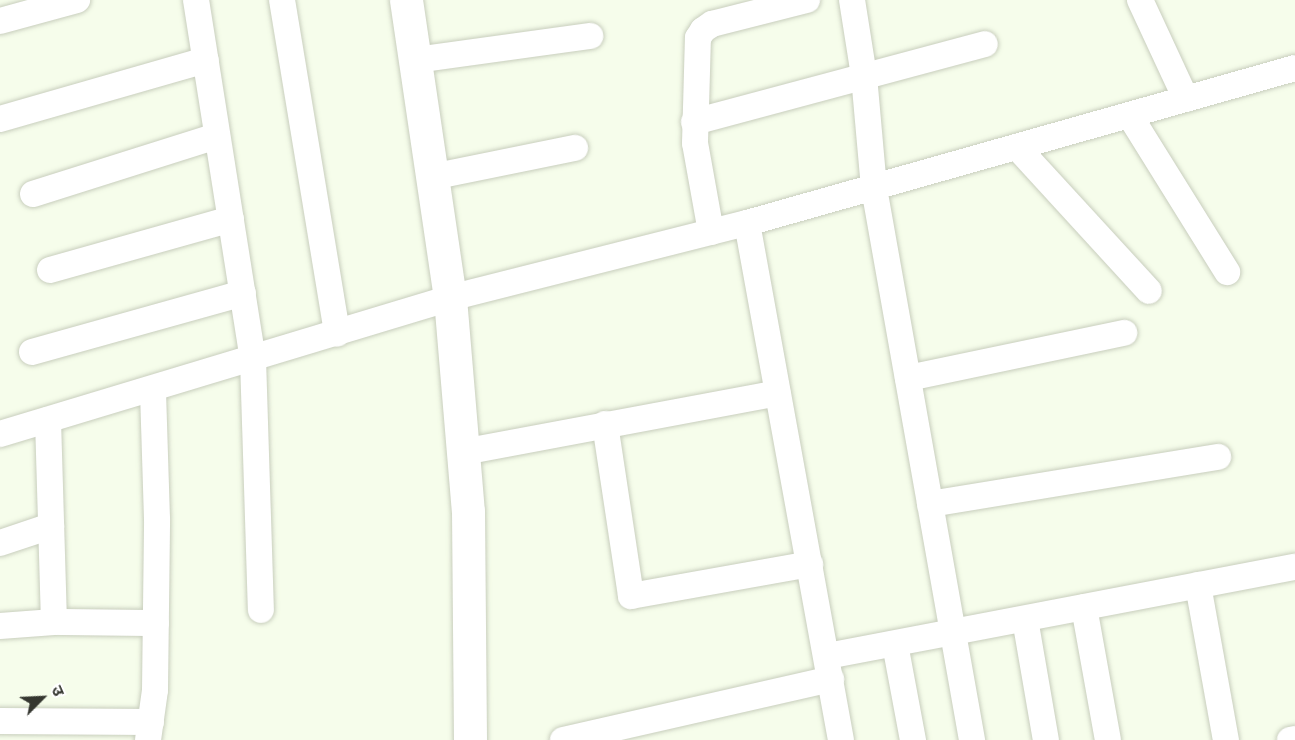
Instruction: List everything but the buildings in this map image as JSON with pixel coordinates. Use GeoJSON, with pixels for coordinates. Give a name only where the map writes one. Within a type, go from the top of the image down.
{"type":"FeatureCollection","features":[{"type":"Feature","properties":{"kind":"main road"},"geometry":{"type":"LineString","coordinates":[[406,0],[450,298],[468,511],[470,740]]}},
{"type":"Feature","properties":{"kind":"street"},"geometry":{"type":"LineString","coordinates":[[0,21],[76,0]]}},
{"type":"Feature","properties":{"kind":"street"},"geometry":{"type":"LineString","coordinates":[[196,0],[253,359],[261,610]]}},
{"type":"Feature","properties":{"kind":"street"},"geometry":{"type":"LineString","coordinates":[[282,0],[337,333]]}},
{"type":"Feature","properties":{"kind":"street"},"geometry":{"type":"LineString","coordinates":[[711,232],[695,143],[698,39],[702,30],[712,24],[807,0]]}},
{"type":"Feature","properties":{"kind":"street"},"geometry":{"type":"LineString","coordinates":[[852,0],[864,76],[874,188],[972,740]]}},
{"type":"Feature","properties":{"kind":"street"},"geometry":{"type":"LineString","coordinates":[[1140,0],[1186,99]]}},
{"type":"Feature","properties":{"kind":"street"},"geometry":{"type":"LineString","coordinates":[[415,60],[590,36]]}},
{"type":"Feature","properties":{"kind":"street"},"geometry":{"type":"LineString","coordinates":[[694,122],[985,44]]}},
{"type":"Feature","properties":{"kind":"street"},"geometry":{"type":"LineString","coordinates":[[0,118],[206,60]]}},
{"type":"Feature","properties":{"kind":"street"},"geometry":{"type":"LineString","coordinates":[[0,434],[450,298],[747,223],[1295,68]]}},
{"type":"Feature","properties":{"kind":"street"},"geometry":{"type":"LineString","coordinates":[[1130,116],[1227,272]]}},
{"type":"Feature","properties":{"kind":"street"},"geometry":{"type":"LineString","coordinates":[[33,194],[217,136]]}},
{"type":"Feature","properties":{"kind":"street"},"geometry":{"type":"LineString","coordinates":[[1017,147],[1149,291]]}},
{"type":"Feature","properties":{"kind":"street"},"geometry":{"type":"LineString","coordinates":[[432,177],[575,148]]}},
{"type":"Feature","properties":{"kind":"street"},"geometry":{"type":"LineString","coordinates":[[50,270],[231,219]]}},
{"type":"Feature","properties":{"kind":"street"},"geometry":{"type":"LineString","coordinates":[[747,223],[841,740]]}},
{"type":"Feature","properties":{"kind":"street"},"geometry":{"type":"LineString","coordinates":[[32,352],[243,293]]}},
{"type":"Feature","properties":{"kind":"street"},"geometry":{"type":"LineString","coordinates":[[908,378],[1124,333]]}},
{"type":"Feature","properties":{"kind":"street"},"geometry":{"type":"LineString","coordinates":[[0,721],[150,731],[155,690],[157,519],[153,389]]}},
{"type":"Feature","properties":{"kind":"street"},"geometry":{"type":"LineString","coordinates":[[463,452],[778,393]]}},
{"type":"Feature","properties":{"kind":"street"},"geometry":{"type":"LineString","coordinates":[[48,420],[54,622]]}},
{"type":"Feature","properties":{"kind":"street"},"geometry":{"type":"LineString","coordinates":[[605,424],[631,596],[810,564]]}},
{"type":"Feature","properties":{"kind":"street"},"geometry":{"type":"LineString","coordinates":[[930,504],[1218,458]]}},
{"type":"Feature","properties":{"kind":"street"},"geometry":{"type":"LineString","coordinates":[[0,543],[51,526]]}},
{"type":"Feature","properties":{"kind":"street"},"geometry":{"type":"LineString","coordinates":[[563,740],[829,668],[895,644],[1295,567]]}},
{"type":"Feature","properties":{"kind":"street"},"geometry":{"type":"LineString","coordinates":[[1198,585],[1226,740]]}},
{"type":"Feature","properties":{"kind":"street"},"geometry":{"type":"LineString","coordinates":[[1084,607],[1108,740]]}},
{"type":"Feature","properties":{"kind":"street"},"geometry":{"type":"LineString","coordinates":[[1024,619],[1046,740]]}},
{"type":"Feature","properties":{"kind":"street"},"geometry":{"type":"LineString","coordinates":[[0,626],[54,622],[156,623]]}},
{"type":"Feature","properties":{"kind":"street"},"geometry":{"type":"LineString","coordinates":[[895,644],[913,740]]}},
{"type":"Feature","properties":{"kind":"street"},"geometry":{"type":"LineString","coordinates":[[1290,740],[1295,739]]}}]}
